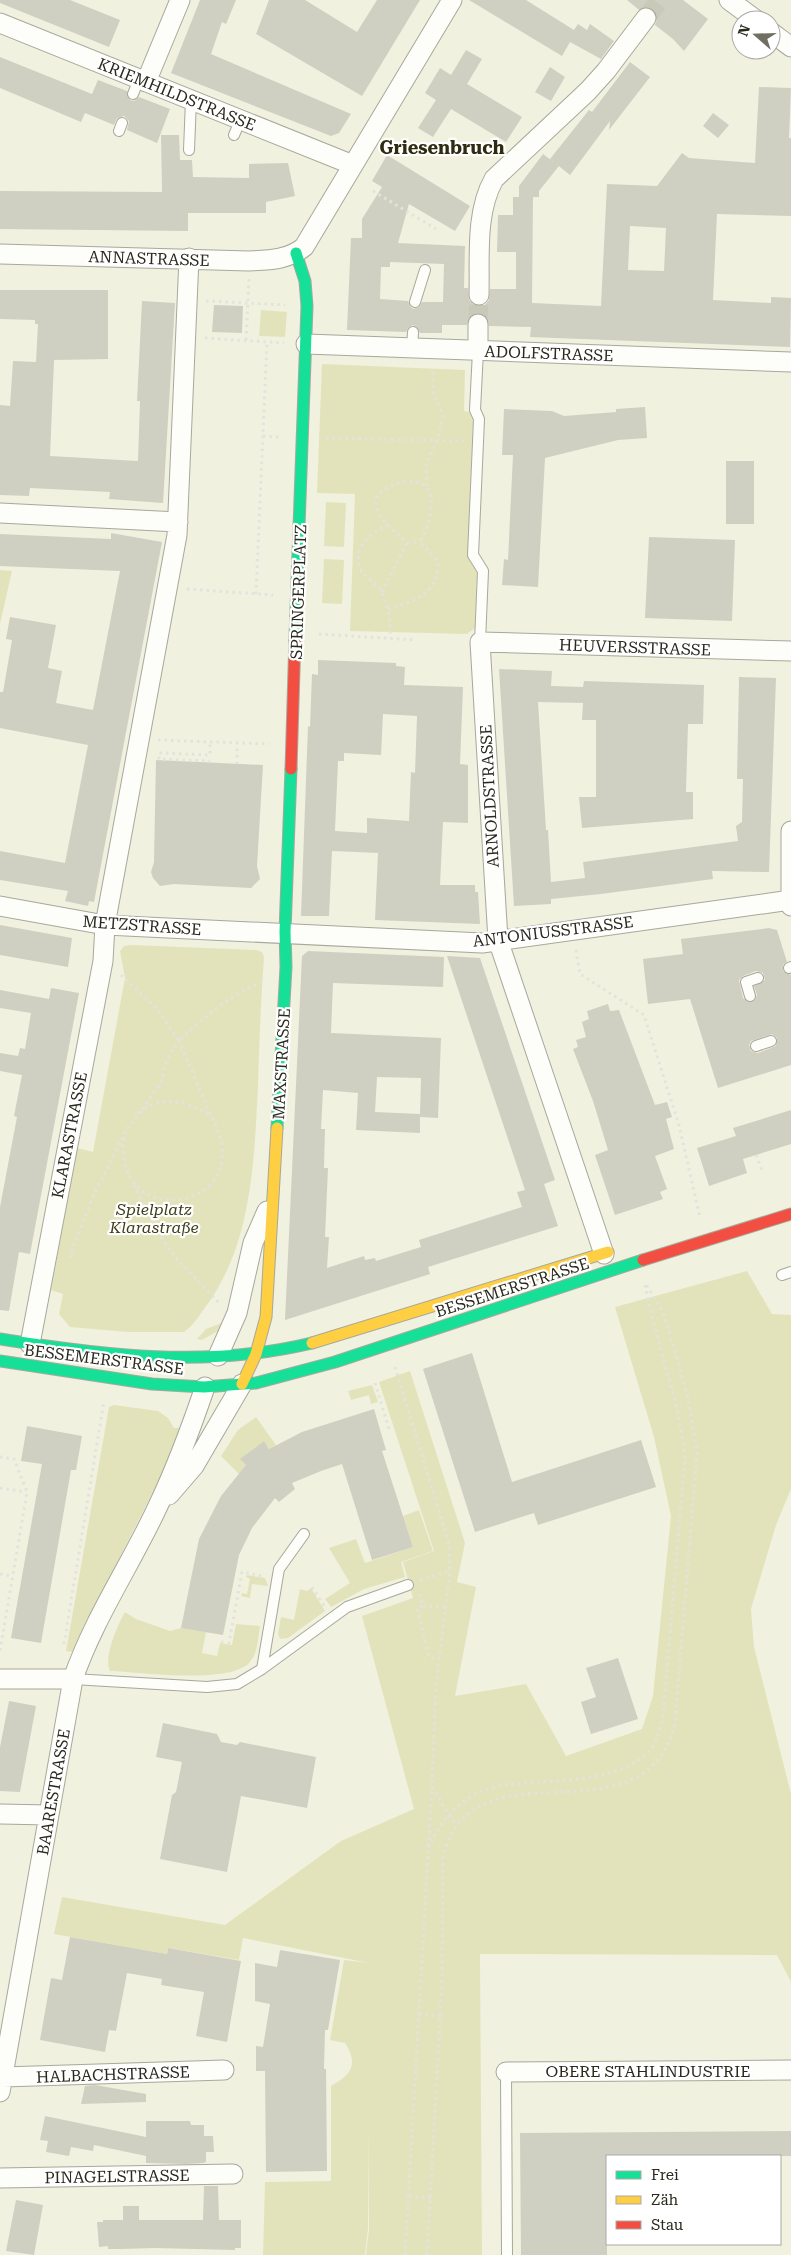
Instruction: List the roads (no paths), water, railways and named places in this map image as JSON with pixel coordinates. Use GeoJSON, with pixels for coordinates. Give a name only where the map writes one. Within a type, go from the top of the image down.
{"type":"FeatureCollection","features":[{"type":"Feature","properties":{"kind":"street"},"geometry":{"type":"LineString","coordinates":[[139,85],[180,0]]}},
{"type":"Feature","properties":{"kind":"street"},"geometry":{"type":"LineString","coordinates":[[296,253],[304,247],[452,0]]}},
{"type":"Feature","properties":{"kind":"street"},"geometry":{"type":"LineString","coordinates":[[729,0],[742,10]]}},
{"type":"Feature","properties":{"kind":"street"},"geometry":{"type":"LineString","coordinates":[[479,295],[482,209],[485,194],[494,179],[588,91],[606,71],[646,18]]}},
{"type":"Feature","properties":{"kind":"street","name":"KRIEMHILDSTRASSE"},"geometry":{"type":"LineString","coordinates":[[0,23],[139,85],[191,100],[237,127],[353,165]]}},
{"type":"Feature","properties":{"kind":"street","name":"ANNASTRASSE"},"geometry":{"type":"LineString","coordinates":[[0,254],[249,261],[278,259],[296,253]]}},
{"type":"Feature","properties":{"kind":"street","name":"SPRINGERPLATZ"},"geometry":{"type":"LineString","coordinates":[[285,932],[304,437],[307,306],[305,281],[296,253]]}},
{"type":"Feature","properties":{"kind":"street"},"geometry":{"type":"LineString","coordinates":[[105,925],[168,587],[178,522],[189,258]]}},
{"type":"Feature","properties":{"kind":"street","name":"ARNOLDSTRASSE"},"geometry":{"type":"LineString","coordinates":[[478,324],[478,351]]}},
{"type":"Feature","properties":{"kind":"street","name":"ADOLFSTRASSE"},"geometry":{"type":"LineString","coordinates":[[306,344],[413,340],[434,349],[791,362]]}},
{"type":"Feature","properties":{"kind":"street"},"geometry":{"type":"LineString","coordinates":[[0,513],[178,522]]}},
{"type":"Feature","properties":{"kind":"street","name":"ARNOLDSTRASSE"},"geometry":{"type":"LineString","coordinates":[[480,642],[498,940],[604,1254]]}},
{"type":"Feature","properties":{"kind":"street","name":"HEUVERSSTRASSE"},"geometry":{"type":"LineString","coordinates":[[480,642],[791,651]]}},
{"type":"Feature","properties":{"kind":"street"},"geometry":{"type":"LineString","coordinates":[[790,902],[791,831]]}},
{"type":"Feature","properties":{"kind":"street","name":"ANTONIUSSTRASSE"},"geometry":{"type":"LineString","coordinates":[[285,932],[482,943],[790,902]]}},
{"type":"Feature","properties":{"kind":"street","name":"METZSTRASSE"},"geometry":{"type":"LineString","coordinates":[[0,906],[105,925],[285,932]]}},
{"type":"Feature","properties":{"kind":"street","name":"KLARASTRASSE"},"geometry":{"type":"LineString","coordinates":[[30,1344],[103,961],[105,925]]}},
{"type":"Feature","properties":{"kind":"street","name":"MAXSTRASSE"},"geometry":{"type":"LineString","coordinates":[[256,1354],[266,1317],[286,967],[285,932]]}},
{"type":"Feature","properties":{"kind":"street","name":"MAXSTRASSE"},"geometry":{"type":"LineString","coordinates":[[218,1356],[237,1313],[253,1243],[273,1196]]}},
{"type":"Feature","properties":{"kind":"street","name":"BESSEMERSTRASSE"},"geometry":{"type":"LineString","coordinates":[[1,1367],[108,1379],[205,1387],[242,1384],[306,1371],[684,1246],[791,1214]]}},
{"type":"Feature","properties":{"kind":"street","name":"BESSEMERSTRASSE"},"geometry":{"type":"LineString","coordinates":[[0,1340],[131,1357],[179,1359],[256,1354],[299,1346],[359,1330],[622,1248]]}},
{"type":"Feature","properties":{"kind":"street"},"geometry":{"type":"LineString","coordinates":[[242,1384],[256,1354]]}},
{"type":"Feature","properties":{"kind":"street","name":"BESSEMERSTRASSE"},"geometry":{"type":"LineString","coordinates":[[205,1387],[218,1356]]}},
{"type":"Feature","properties":{"kind":"street","name":"BAARESTRASSE"},"geometry":{"type":"LineString","coordinates":[[157,1509],[194,1466],[242,1384]]}},
{"type":"Feature","properties":{"kind":"street","name":"BAARESTRASSE"},"geometry":{"type":"LineString","coordinates":[[1,2085],[48,1815],[66,1679],[80,1658],[114,1587],[157,1509],[187,1438],[205,1387]]}},
{"type":"Feature","properties":{"kind":"street"},"geometry":{"type":"LineString","coordinates":[[0,1679],[66,1679]]}},
{"type":"Feature","properties":{"kind":"street"},"geometry":{"type":"LineString","coordinates":[[0,1814],[48,1815]]}},
{"type":"Feature","properties":{"kind":"street","name":"HALBACHSTRASSE"},"geometry":{"type":"LineString","coordinates":[[1,2085],[224,2070]]}},
{"type":"Feature","properties":{"kind":"street","name":"OBERE STAHLINDUSTRIE"},"geometry":{"type":"LineString","coordinates":[[506,2072],[791,2070]]}},
{"type":"Feature","properties":{"kind":"street","name":"PINAGELSTRASSE"},"geometry":{"type":"LineString","coordinates":[[0,2178],[233,2174]]}},
{"type":"Feature","properties":{"kind":"lane"},"geometry":{"type":"LineString","coordinates":[[189,150],[191,100]]}},
{"type":"Feature","properties":{"kind":"lane"},"geometry":{"type":"LineString","coordinates":[[415,302],[426,270]]}},
{"type":"Feature","properties":{"kind":"lane","name":"ARNOLDSTRASSE"},"geometry":{"type":"LineString","coordinates":[[478,351],[475,410],[479,420],[473,555],[483,571],[480,642]]}},
{"type":"Feature","properties":{"kind":"lane"},"geometry":{"type":"LineString","coordinates":[[750,996],[746,982],[758,978]]}},
{"type":"Feature","properties":{"kind":"lane"},"geometry":{"type":"LineString","coordinates":[[756,1046],[771,1042]]}},
{"type":"Feature","properties":{"kind":"lane"},"geometry":{"type":"LineString","coordinates":[[262,1669],[279,1569],[304,1534]]}},
{"type":"Feature","properties":{"kind":"lane"},"geometry":{"type":"LineString","coordinates":[[66,1679],[207,1686],[238,1684],[262,1669],[347,1607],[412,1583]]}},
{"type":"Feature","properties":{"kind":"lane"},"geometry":{"type":"LineString","coordinates":[[506,2072],[507,2255]]}},
{"type":"Feature","properties":{"kind":"tunnel"},"geometry":{"type":"LineString","coordinates":[[646,18],[660,0]]}},
{"type":"Feature","properties":{"kind":"tunnel"},"geometry":{"type":"LineString","coordinates":[[478,324],[479,295]]}},
{"type":"Feature","properties":{"kind":"district","name":"Griesenbruch"},"geometry":{"type":"Point","coordinates":[442,148]}},
{"type":"Feature","properties":{"kind":"park label","name":"Spielplatz Klarastraße"},"geometry":{"type":"Point","coordinates":[154,1218]}}]}
